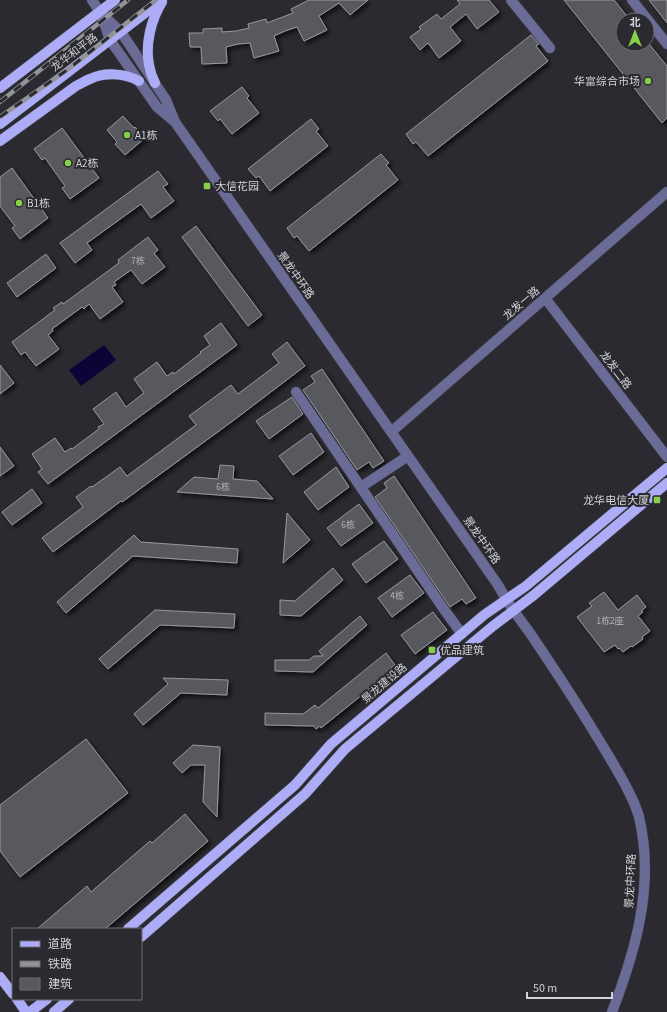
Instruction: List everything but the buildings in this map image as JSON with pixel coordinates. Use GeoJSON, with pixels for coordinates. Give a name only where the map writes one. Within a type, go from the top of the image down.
{"type":"FeatureCollection","features":[{"type":"Feature","properties":{"kind":"main road","name":"龙华和平路"},"geometry":{"type":"LineString","coordinates":[[0,88],[115,0]]}},
{"type":"Feature","properties":{"kind":"main road","name":"龙华和平路"},"geometry":{"type":"LineString","coordinates":[[0,124],[163,0]]}},
{"type":"Feature","properties":{"kind":"main road"},"geometry":{"type":"LineString","coordinates":[[155,83],[149,66],[149,34],[157,10],[163,0]]}},
{"type":"Feature","properties":{"kind":"main road"},"geometry":{"type":"LineString","coordinates":[[0,141],[76,86],[89,79],[110,74],[131,77],[138,81]]}},
{"type":"Feature","properties":{"kind":"main road","name":"景龙建设路"},"geometry":{"type":"LineString","coordinates":[[129,928],[295,785],[331,744],[484,615],[526,586],[667,468]]}},
{"type":"Feature","properties":{"kind":"main road"},"geometry":{"type":"LineString","coordinates":[[142,936],[304,794],[345,749],[493,626],[534,595],[667,483]]}},
{"type":"Feature","properties":{"kind":"main road"},"geometry":{"type":"LineString","coordinates":[[0,977],[12,993]]}},
{"type":"Feature","properties":{"kind":"main road"},"geometry":{"type":"LineString","coordinates":[[17,1000],[26,1012]]}},
{"type":"Feature","properties":{"kind":"main road"},"geometry":{"type":"LineString","coordinates":[[30,1012],[46,1000]]}},
{"type":"Feature","properties":{"kind":"main road"},"geometry":{"type":"LineString","coordinates":[[54,1012],[68,1000]]}},
{"type":"Feature","properties":{"kind":"street","name":"景龙中环路"},"geometry":{"type":"LineString","coordinates":[[92,0],[100,12],[121,32],[166,100],[175,122],[498,585],[592,728],[623,780],[639,816],[643,836],[645,853],[644,896],[636,939],[630,961],[612,1012]]}},
{"type":"Feature","properties":{"kind":"street"},"geometry":{"type":"LineString","coordinates":[[511,0],[550,48]]}},
{"type":"Feature","properties":{"kind":"street"},"geometry":{"type":"LineString","coordinates":[[632,0],[667,44]]}},
{"type":"Feature","properties":{"kind":"street","name":"景龙中环路"},"geometry":{"type":"LineString","coordinates":[[100,12],[110,40],[157,107],[175,122]]}},
{"type":"Feature","properties":{"kind":"street","name":"龙发一路"},"geometry":{"type":"LineString","coordinates":[[391,432],[667,192]]}},
{"type":"Feature","properties":{"kind":"street","name":"龙发二路"},"geometry":{"type":"LineString","coordinates":[[545,298],[667,457]]}},
{"type":"Feature","properties":{"kind":"street"},"geometry":{"type":"LineString","coordinates":[[296,392],[462,634]]}},
{"type":"Feature","properties":{"kind":"street"},"geometry":{"type":"LineString","coordinates":[[360,487],[408,456]]}},
{"type":"Feature","properties":{"kind":"shaded area"},"geometry":{"type":"Polygon","coordinates":[[[104,345],[116,360],[81,386],[69,370],[104,345]]]}},
{"type":"Feature","properties":{"kind":"railway"},"geometry":{"type":"LineString","coordinates":[[0,102],[128,0]]}},
{"type":"Feature","properties":{"kind":"railway"},"geometry":{"type":"LineString","coordinates":[[0,117],[67,70],[156,0]]}},
{"type":"Feature","properties":{"kind":"place","name":"华富综合市场"},"geometry":{"type":"Point","coordinates":[648,81]}},
{"type":"Feature","properties":{"kind":"place","name":"A1栋"},"geometry":{"type":"Point","coordinates":[127,135]}},
{"type":"Feature","properties":{"kind":"place","name":"A2栋"},"geometry":{"type":"Point","coordinates":[68,163]}},
{"type":"Feature","properties":{"kind":"place","name":"大信花园"},"geometry":{"type":"Point","coordinates":[207,186]}},
{"type":"Feature","properties":{"kind":"place","name":"B1栋"},"geometry":{"type":"Point","coordinates":[19,203]}},
{"type":"Feature","properties":{"kind":"place","name":"龙华电信大厦"},"geometry":{"type":"Point","coordinates":[657,500]}},
{"type":"Feature","properties":{"kind":"place","name":"优品建筑"},"geometry":{"type":"Point","coordinates":[432,650]}}]}
